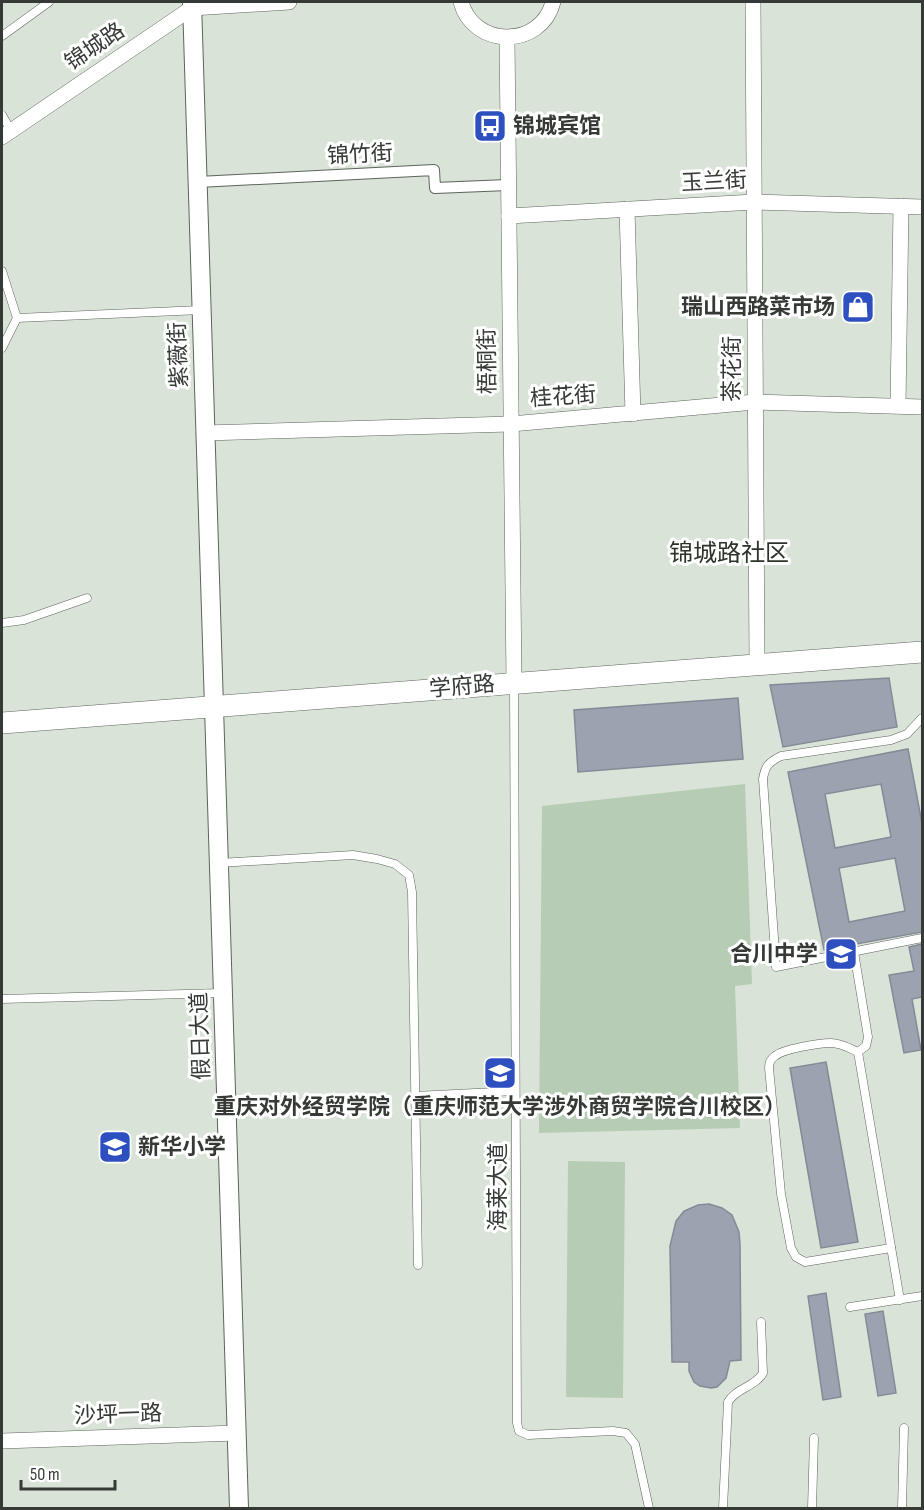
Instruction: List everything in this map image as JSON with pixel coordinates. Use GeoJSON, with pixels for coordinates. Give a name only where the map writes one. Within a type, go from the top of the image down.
{"type":"FeatureCollection","features":[{"type":"Feature","properties":{"kind":"main road","name":"学府路"},"geometry":{"type":"LineString","coordinates":[[2,723],[922,652]]}},
{"type":"Feature","properties":{"kind":"street"},"geometry":{"type":"LineString","coordinates":[[192,5],[289,2]]}},
{"type":"Feature","properties":{"kind":"street"},"geometry":{"type":"LineString","coordinates":[[460,2],[468,18],[478,29],[492,36],[507,38],[521,36],[535,29],[546,18],[553,2]]}},
{"type":"Feature","properties":{"kind":"street","name":"茶花街"},"geometry":{"type":"LineString","coordinates":[[753,2],[757,664]]}},
{"type":"Feature","properties":{"kind":"street","name":"锦城路"},"geometry":{"type":"LineString","coordinates":[[6,134],[192,5]]}},
{"type":"Feature","properties":{"kind":"street","name":"紫薇街"},"geometry":{"type":"LineString","coordinates":[[192,5],[214,706]]}},
{"type":"Feature","properties":{"kind":"street","name":"梧桐街"},"geometry":{"type":"LineString","coordinates":[[507,38],[514,682]]}},
{"type":"Feature","properties":{"kind":"street","name":"锦竹街"},"geometry":{"type":"LineString","coordinates":[[198,182],[434,170],[435,188],[508,184]]}},
{"type":"Feature","properties":{"kind":"street","name":"玉兰街"},"geometry":{"type":"LineString","coordinates":[[508,216],[754,202],[922,207]]}},
{"type":"Feature","properties":{"kind":"street"},"geometry":{"type":"LineString","coordinates":[[898,406],[901,206]]}},
{"type":"Feature","properties":{"kind":"street"},"geometry":{"type":"LineString","coordinates":[[627,209],[633,414]]}},
{"type":"Feature","properties":{"kind":"street","name":"桂花街"},"geometry":{"type":"LineString","coordinates":[[206,433],[511,424],[755,402],[922,407]]}},
{"type":"Feature","properties":{"kind":"street","name":"假日大道"},"geometry":{"type":"LineString","coordinates":[[214,706],[239,1509]]}},
{"type":"Feature","properties":{"kind":"street","name":"沙坪一路"},"geometry":{"type":"LineString","coordinates":[[2,1441],[237,1433]]}},
{"type":"Feature","properties":{"kind":"lane"},"geometry":{"type":"LineString","coordinates":[[2,36],[49,2]]}},
{"type":"Feature","properties":{"kind":"lane"},"geometry":{"type":"LineString","coordinates":[[2,115],[6,134]]}},
{"type":"Feature","properties":{"kind":"lane"},"geometry":{"type":"LineString","coordinates":[[2,271],[16,318],[2,348]]}},
{"type":"Feature","properties":{"kind":"lane"},"geometry":{"type":"LineString","coordinates":[[16,318],[202,310]]}},
{"type":"Feature","properties":{"kind":"lane"},"geometry":{"type":"LineString","coordinates":[[2,623],[24,620],[87,598]]}},
{"type":"Feature","properties":{"kind":"lane","name":"海莱大道"},"geometry":{"type":"LineString","coordinates":[[514,682],[516,1412],[519,1431],[528,1435],[613,1431],[626,1433],[635,1443],[649,1509]]}},
{"type":"Feature","properties":{"kind":"lane"},"geometry":{"type":"LineString","coordinates":[[922,718],[901,738],[781,756],[771,760],[765,767],[763,779],[776,968],[922,938]]}},
{"type":"Feature","properties":{"kind":"lane"},"geometry":{"type":"LineString","coordinates":[[219,862],[353,855],[395,864],[409,875],[412,892],[417,1265]]}},
{"type":"Feature","properties":{"kind":"lane"},"geometry":{"type":"LineString","coordinates":[[854,952],[868,1037],[866,1046],[858,1052]]}},
{"type":"Feature","properties":{"kind":"lane"},"geometry":{"type":"LineString","coordinates":[[2,999],[223,993]]}},
{"type":"Feature","properties":{"kind":"lane"},"geometry":{"type":"LineString","coordinates":[[858,1052],[830,1043],[783,1051],[774,1056],[770,1062],[783,1204],[791,1248],[796,1257],[805,1262],[891,1248]]}},
{"type":"Feature","properties":{"kind":"lane"},"geometry":{"type":"LineString","coordinates":[[858,1052],[900,1300]]}},
{"type":"Feature","properties":{"kind":"lane"},"geometry":{"type":"LineString","coordinates":[[415,1096],[515,1091]]}},
{"type":"Feature","properties":{"kind":"lane"},"geometry":{"type":"LineString","coordinates":[[850,1307],[922,1296]]}},
{"type":"Feature","properties":{"kind":"lane"},"geometry":{"type":"LineString","coordinates":[[723,1509],[728,1402],[732,1396],[756,1382],[763,1373],[761,1322]]}},
{"type":"Feature","properties":{"kind":"lane"},"geometry":{"type":"LineString","coordinates":[[902,1509],[904,1428]]}},
{"type":"Feature","properties":{"kind":"lane"},"geometry":{"type":"LineString","coordinates":[[812,1509],[814,1438]]}},
{"type":"Feature","properties":{"kind":"green space"},"geometry":{"type":"Polygon","coordinates":[[[745,784],[752,984],[735,986],[740,1128],[539,1133],[542,806],[745,784]]]}},
{"type":"Feature","properties":{"kind":"green space"},"geometry":{"type":"Polygon","coordinates":[[[568,1161],[625,1162],[623,1398],[566,1397],[568,1161]]]}},
{"type":"Feature","properties":{"kind":"building"},"geometry":{"type":"Polygon","coordinates":[[[889,678],[897,727],[783,747],[770,685],[889,678]]]}},
{"type":"Feature","properties":{"kind":"building"},"geometry":{"type":"Polygon","coordinates":[[[738,698],[743,759],[578,772],[574,710],[738,698]]]}},
{"type":"Feature","properties":{"kind":"building"},"geometry":{"type":"Polygon","coordinates":[[[908,749],[922,823],[922,932],[824,950],[788,772],[908,749]],[[881,784],[825,794],[835,848],[891,837],[881,784]],[[895,858],[839,868],[849,922],[905,911],[895,858]]]}},
{"type":"Feature","properties":{"kind":"building"},"geometry":{"type":"Polygon","coordinates":[[[922,944],[922,997],[912,999],[921,1050],[904,1053],[889,975],[914,971],[909,947],[922,944]]]}},
{"type":"Feature","properties":{"kind":"building"},"geometry":{"type":"Polygon","coordinates":[[[826,1062],[858,1242],[821,1248],[790,1068],[826,1062]]]}},
{"type":"Feature","properties":{"kind":"building"},"geometry":{"type":"Polygon","coordinates":[[[709,1204],[722,1208],[732,1215],[739,1232],[740,1244],[741,1360],[730,1361],[726,1378],[717,1387],[711,1388],[694,1382],[689,1371],[689,1362],[672,1362],[670,1246],[676,1221],[684,1211],[698,1205],[709,1204]]]}},
{"type":"Feature","properties":{"kind":"building"},"geometry":{"type":"Polygon","coordinates":[[[826,1293],[841,1397],[823,1400],[808,1296],[826,1293]]]}},
{"type":"Feature","properties":{"kind":"building"},"geometry":{"type":"Polygon","coordinates":[[[883,1311],[896,1393],[878,1396],[865,1314],[883,1311]]]}},
{"type":"Feature","properties":{"kind":"place","name":"锦城宾馆"},"geometry":{"type":"Point","coordinates":[490,126]}},
{"type":"Feature","properties":{"kind":"place","name":"瑞山西路菜市场"},"geometry":{"type":"Point","coordinates":[858,307]}},
{"type":"Feature","properties":{"kind":"place","name":"合川中学"},"geometry":{"type":"Point","coordinates":[841,954]}},
{"type":"Feature","properties":{"kind":"place","name":"重庆对外经贸学院（重庆师范大学涉外商贸学院合川校区）"},"geometry":{"type":"Point","coordinates":[500,1073]}},
{"type":"Feature","properties":{"kind":"place","name":"新华小学"},"geometry":{"type":"Point","coordinates":[115,1147]}},
{"type":"Feature","properties":{"kind":"district","name":"锦城路社区"},"geometry":{"type":"Point","coordinates":[729,553]}}]}
